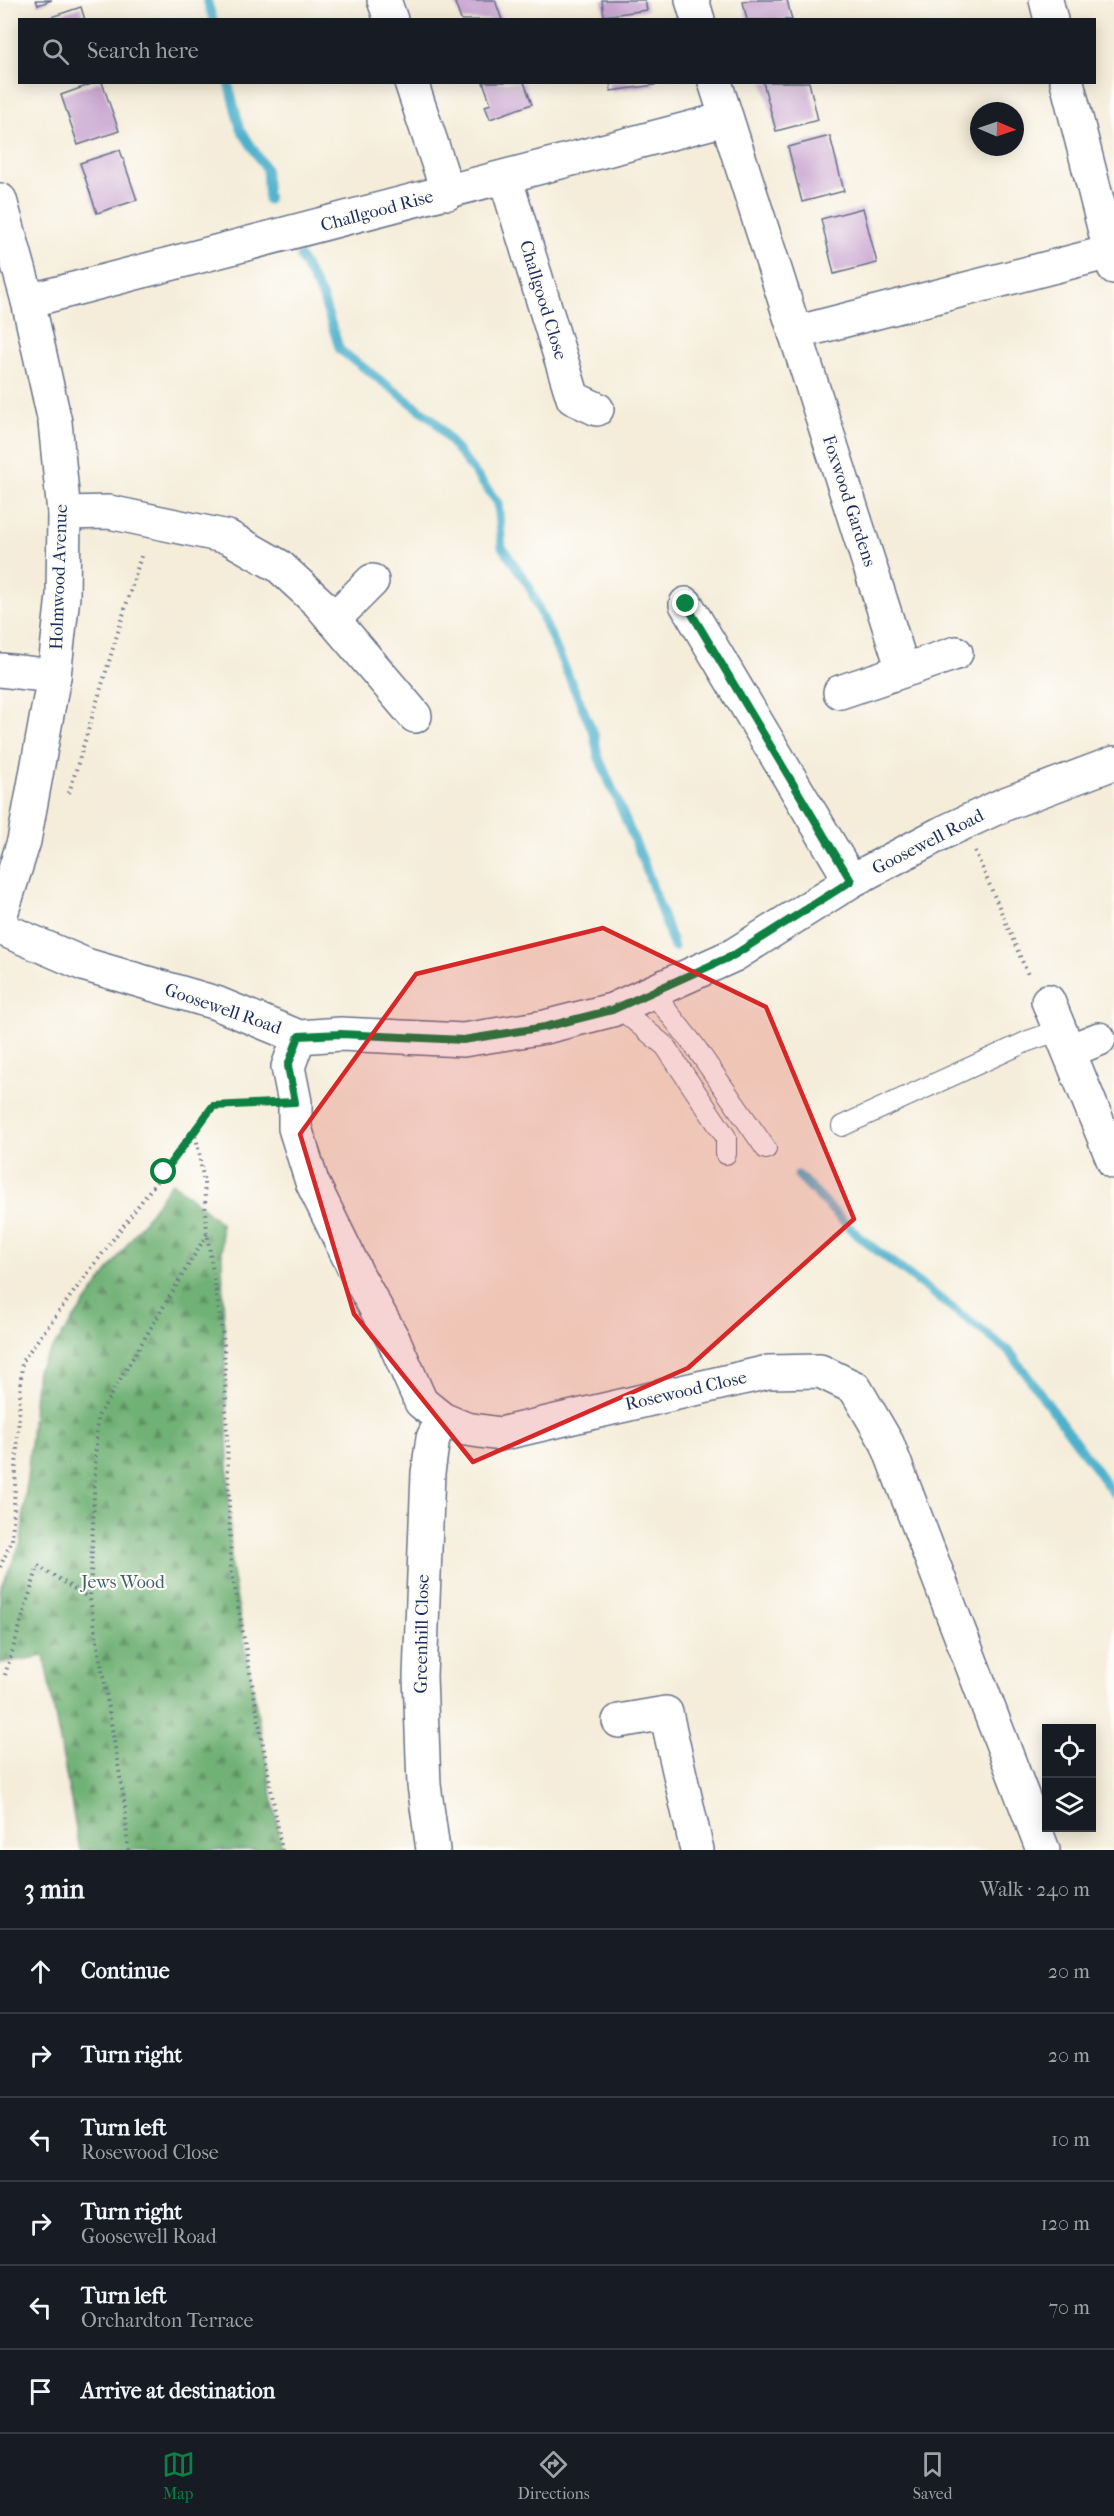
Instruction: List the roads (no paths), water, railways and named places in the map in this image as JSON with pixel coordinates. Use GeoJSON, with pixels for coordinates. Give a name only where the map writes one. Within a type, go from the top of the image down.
{"type":"FeatureCollection","features":[{"type":"Feature","properties":{"kind":"street"},"geometry":{"type":"LineString","coordinates":[[384,0],[390,18]]}},
{"type":"Feature","properties":{"kind":"street"},"geometry":{"type":"LineString","coordinates":[[692,0],[697,18]]}},
{"type":"Feature","properties":{"kind":"street"},"geometry":{"type":"LineString","coordinates":[[1046,0],[1050,18]]}},
{"type":"Feature","properties":{"kind":"street"},"geometry":{"type":"LineString","coordinates":[[412,84],[448,193]]}},
{"type":"Feature","properties":{"kind":"street","name":"Foxwood Gardens"},"geometry":{"type":"LineString","coordinates":[[716,84],[903,670]]}},
{"type":"Feature","properties":{"kind":"street"},"geometry":{"type":"LineString","coordinates":[[795,333],[1112,260],[1068,84]]}},
{"type":"Feature","properties":{"kind":"street","name":"Challgood Rise"},"geometry":{"type":"LineString","coordinates":[[28,301],[725,119]]}},
{"type":"Feature","properties":{"kind":"street","name":"Challgood Close"},"geometry":{"type":"LineString","coordinates":[[505,177],[573,398],[597,409]]}},
{"type":"Feature","properties":{"kind":"street","name":"Holmwood Avenue"},"geometry":{"type":"LineString","coordinates":[[0,200],[28,301],[55,422],[64,513],[63,596],[54,676],[24,842],[0,917]]}},
{"type":"Feature","properties":{"kind":"street"},"geometry":{"type":"LineString","coordinates":[[64,513],[109,512],[228,537],[279,566],[319,603],[415,716]]}},
{"type":"Feature","properties":{"kind":"street"},"geometry":{"type":"LineString","coordinates":[[333,620],[372,581]]}},
{"type":"Feature","properties":{"kind":"street"},"geometry":{"type":"LineString","coordinates":[[686,604],[851,881]]}},
{"type":"Feature","properties":{"kind":"street"},"geometry":{"type":"LineString","coordinates":[[840,692],[956,653]]}},
{"type":"Feature","properties":{"kind":"street"},"geometry":{"type":"LineString","coordinates":[[0,670],[54,676]]}},
{"type":"Feature","properties":{"kind":"street","name":"Goosewell Road"},"geometry":{"type":"LineString","coordinates":[[0,928],[86,965],[216,1003],[299,1036],[341,1034],[463,1040],[545,1027],[612,1010],[734,955],[851,881],[963,823],[1005,804],[1114,763]]}},
{"type":"Feature","properties":{"kind":"street"},"geometry":{"type":"LineString","coordinates":[[1059,1027],[1099,1040]]}},
{"type":"Feature","properties":{"kind":"street"},"geometry":{"type":"LineString","coordinates":[[1059,1027],[1114,1162]]}},
{"type":"Feature","properties":{"kind":"street","name":"Rosewood Close"},"geometry":{"type":"LineString","coordinates":[[299,1036],[288,1066],[295,1102],[295,1128],[312,1182],[394,1341],[421,1402],[442,1419],[466,1429],[500,1434],[768,1372],[820,1371],[855,1388],[887,1443],[1043,1850]]}},
{"type":"Feature","properties":{"kind":"street","name":"Greenhill Close"},"geometry":{"type":"LineString","coordinates":[[433,1850],[424,1785],[420,1676],[428,1473],[433,1438],[442,1419]]}},
{"type":"Feature","properties":{"kind":"street"},"geometry":{"type":"LineString","coordinates":[[620,1721],[666,1713],[696,1850]]}},
{"type":"Feature","properties":{"kind":"lane"},"geometry":{"type":"LineString","coordinates":[[656,997],[694,1045],[766,1149]]}},
{"type":"Feature","properties":{"kind":"lane"},"geometry":{"type":"LineString","coordinates":[[618,1007],[665,1046],[726,1137],[726,1154]]}},
{"type":"Feature","properties":{"kind":"lane"},"geometry":{"type":"LineString","coordinates":[[842,1126],[1059,1027]]}},
{"type":"Feature","properties":{"kind":"waterway"},"geometry":{"type":"LineString","coordinates":[[207,0],[212,18]]}},
{"type":"Feature","properties":{"kind":"waterway"},"geometry":{"type":"LineString","coordinates":[[229,84],[240,128],[266,169],[268,200]]}},
{"type":"Feature","properties":{"kind":"waterway"},"geometry":{"type":"LineString","coordinates":[[300,257],[322,296],[340,350],[434,420],[498,503],[502,547],[528,584],[594,734],[598,756],[643,860],[674,947]]}},
{"type":"Feature","properties":{"kind":"waterway"},"geometry":{"type":"LineString","coordinates":[[798,1175],[858,1236],[1010,1352],[1114,1494]]}},
{"type":"Feature","properties":{"kind":"park label","name":"Jews Wood"},"geometry":{"type":"Point","coordinates":[123,1582]}}]}
